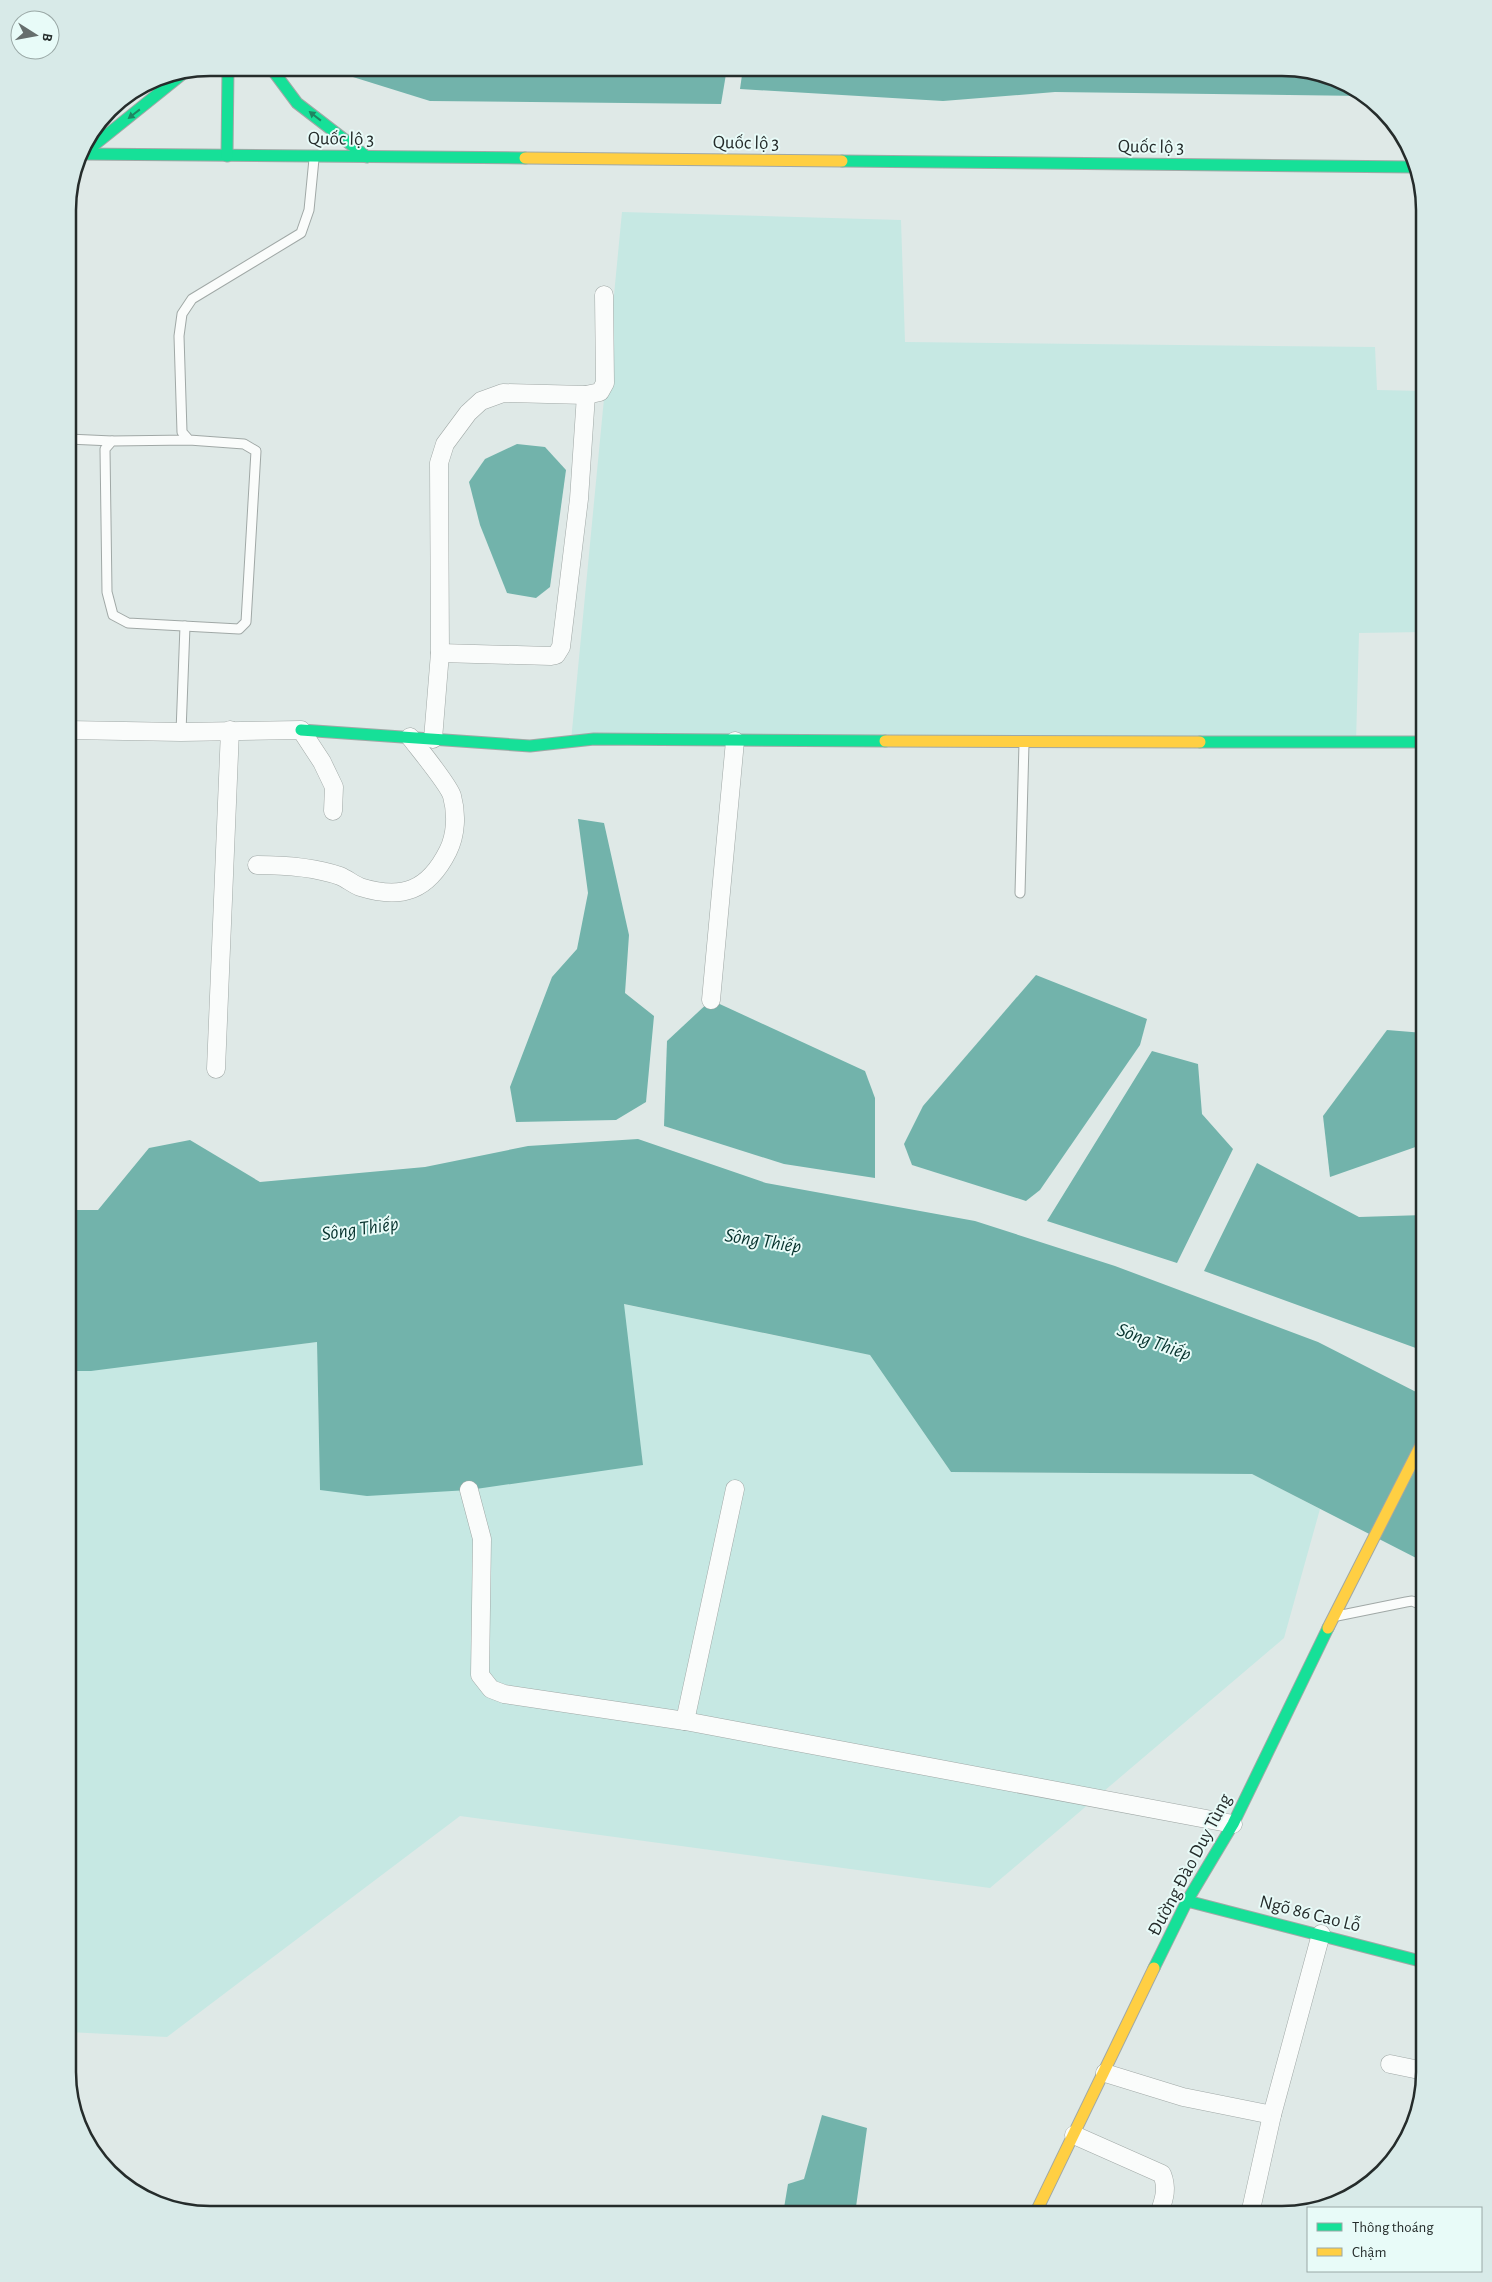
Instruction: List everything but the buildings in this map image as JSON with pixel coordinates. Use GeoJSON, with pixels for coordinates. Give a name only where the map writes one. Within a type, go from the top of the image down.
{"type":"FeatureCollection","features":[{"type":"Feature","properties":{"kind":"main road"},"geometry":{"type":"LineString","coordinates":[[227,156],[228,77]]}},
{"type":"Feature","properties":{"kind":"main road"},"geometry":{"type":"LineString","coordinates":[[278,77],[297,103],[367,157]]}},
{"type":"Feature","properties":{"kind":"main road"},"geometry":{"type":"LineString","coordinates":[[93,144],[172,82]]}},
{"type":"Feature","properties":{"kind":"main road","name":"Quốc lộ 3"},"geometry":{"type":"LineString","coordinates":[[88,154],[1408,167]]}},
{"type":"Feature","properties":{"kind":"main road"},"geometry":{"type":"LineString","coordinates":[[300,730],[530,746],[594,739],[1416,742]]}},
{"type":"Feature","properties":{"kind":"main road","name":"Đường Đào Duy Tùng"},"geometry":{"type":"LineString","coordinates":[[1039,2206],[1105,2074],[1187,1901],[1233,1824],[1334,1616],[1416,1455]]}},
{"type":"Feature","properties":{"kind":"main road","name":"Ngõ 86 Cao Lỗ"},"geometry":{"type":"LineString","coordinates":[[1187,1901],[1416,1960]]}},
{"type":"Feature","properties":{"kind":"street"},"geometry":{"type":"LineString","coordinates":[[433,739],[440,653],[439,463],[445,444],[462,420],[481,402],[503,393],[586,396],[600,392],[605,383],[604,295]]}},
{"type":"Feature","properties":{"kind":"street"},"geometry":{"type":"LineString","coordinates":[[440,653],[551,656],[556,655],[561,647],[579,499],[586,396]]}},
{"type":"Feature","properties":{"kind":"street"},"geometry":{"type":"LineString","coordinates":[[77,730],[181,732],[300,730],[322,762],[334,787],[333,811]]}},
{"type":"Feature","properties":{"kind":"street"},"geometry":{"type":"LineString","coordinates":[[216,1069],[230,730]]}},
{"type":"Feature","properties":{"kind":"street"},"geometry":{"type":"LineString","coordinates":[[257,865],[313,870],[339,876],[360,887],[394,892],[412,891],[427,882],[448,850],[456,820],[452,794],[410,737]]}},
{"type":"Feature","properties":{"kind":"street"},"geometry":{"type":"LineString","coordinates":[[711,1000],[735,741]]}},
{"type":"Feature","properties":{"kind":"street"},"geometry":{"type":"LineString","coordinates":[[685,1721],[735,1489]]}},
{"type":"Feature","properties":{"kind":"street"},"geometry":{"type":"LineString","coordinates":[[469,1490],[482,1540],[480,1676],[491,1689],[504,1694],[685,1721],[1233,1824]]}},
{"type":"Feature","properties":{"kind":"street"},"geometry":{"type":"LineString","coordinates":[[1252,2206],[1272,2115],[1321,1934]]}},
{"type":"Feature","properties":{"kind":"street"},"geometry":{"type":"LineString","coordinates":[[1390,2064],[1416,2069]]}},
{"type":"Feature","properties":{"kind":"street"},"geometry":{"type":"LineString","coordinates":[[1105,2074],[1184,2097],[1272,2115]]}},
{"type":"Feature","properties":{"kind":"street"},"geometry":{"type":"LineString","coordinates":[[1074,2135],[1162,2174],[1166,2184],[1166,2194],[1162,2206]]}},
{"type":"Feature","properties":{"kind":"lane"},"geometry":{"type":"LineString","coordinates":[[189,440],[182,432],[179,336],[182,314],[192,298],[302,233],[309,210],[314,157]]}},
{"type":"Feature","properties":{"kind":"lane"},"geometry":{"type":"LineString","coordinates":[[77,439],[189,440],[244,444],[256,451],[246,622],[240,629],[128,623],[113,615],[107,592],[105,449],[112,441]]}},
{"type":"Feature","properties":{"kind":"lane"},"geometry":{"type":"LineString","coordinates":[[181,732],[185,626]]}},
{"type":"Feature","properties":{"kind":"lane"},"geometry":{"type":"LineString","coordinates":[[1020,893],[1024,741]]}},
{"type":"Feature","properties":{"kind":"lane"},"geometry":{"type":"LineString","coordinates":[[1334,1616],[1412,1601],[1416,1603]]}},
{"type":"Feature","properties":{"kind":"shaded area"},"geometry":{"type":"Polygon","coordinates":[[[622,212],[901,220],[905,342],[1375,347],[1377,390],[1416,391],[1416,632],[1359,633],[1356,742],[571,741],[622,212]]]}},
{"type":"Feature","properties":{"kind":"shaded area"},"geometry":{"type":"Polygon","coordinates":[[[623,1304],[870,1355],[951,1472],[1252,1474],[1320,1509],[1284,1638],[990,1888],[460,1816],[167,2037],[76,2032],[76,1370],[317,1342],[320,1490],[643,1465],[623,1304]]]}},
{"type":"Feature","properties":{"kind":"water"},"geometry":{"type":"Polygon","coordinates":[[[353,77],[726,77],[721,104],[430,101],[353,77]]]}},
{"type":"Feature","properties":{"kind":"water"},"geometry":{"type":"Polygon","coordinates":[[[742,77],[1291,77],[1325,83],[1351,96],[1055,92],[943,101],[740,89],[742,77]]]}},
{"type":"Feature","properties":{"kind":"water"},"geometry":{"type":"Polygon","coordinates":[[[517,444],[545,447],[566,470],[550,587],[536,598],[507,593],[480,525],[469,482],[485,459],[517,444]]]}},
{"type":"Feature","properties":{"kind":"water"},"geometry":{"type":"Polygon","coordinates":[[[578,819],[604,823],[629,935],[625,993],[654,1016],[646,1102],[616,1120],[516,1122],[510,1087],[552,977],[577,949],[588,893],[578,819]]]}},
{"type":"Feature","properties":{"kind":"water"},"geometry":{"type":"Polygon","coordinates":[[[1036,975],[1147,1019],[1140,1045],[1040,1190],[1026,1201],[912,1165],[904,1144],[923,1106],[1036,975]]]}},
{"type":"Feature","properties":{"kind":"water"},"geometry":{"type":"Polygon","coordinates":[[[711,1000],[865,1071],[875,1098],[875,1178],[784,1164],[664,1126],[667,1041],[711,1000]]]}},
{"type":"Feature","properties":{"kind":"water"},"geometry":{"type":"Polygon","coordinates":[[[1387,1030],[1416,1032],[1416,1147],[1330,1177],[1323,1116],[1387,1030]]]}},
{"type":"Feature","properties":{"kind":"water"},"geometry":{"type":"Polygon","coordinates":[[[1152,1051],[1198,1064],[1202,1114],[1233,1149],[1177,1263],[1047,1221],[1152,1051]]]}},
{"type":"Feature","properties":{"kind":"water","name":"Sông Thiếp"},"geometry":{"type":"Polygon","coordinates":[[[638,1139],[766,1183],[975,1221],[1115,1266],[1318,1342],[1416,1392],[1416,1558],[1252,1474],[951,1472],[870,1355],[624,1304],[643,1465],[469,1490],[367,1496],[320,1490],[317,1342],[91,1371],[76,1371],[76,1210],[98,1210],[149,1148],[190,1140],[260,1182],[425,1167],[528,1146],[638,1139]]]}},
{"type":"Feature","properties":{"kind":"water"},"geometry":{"type":"Polygon","coordinates":[[[1257,1163],[1359,1217],[1416,1215],[1416,1348],[1204,1271],[1257,1163]]]}},
{"type":"Feature","properties":{"kind":"water"},"geometry":{"type":"Polygon","coordinates":[[[822,2115],[867,2128],[856,2206],[784,2206],[788,2184],[804,2179],[822,2115]]]}},
{"type":"Feature","properties":{"kind":"traffic: fast"},"geometry":{"type":"LineString","coordinates":[[227,156],[228,77]]}},
{"type":"Feature","properties":{"kind":"traffic: fast"},"geometry":{"type":"LineString","coordinates":[[278,77],[297,103],[367,157]]}},
{"type":"Feature","properties":{"kind":"traffic: fast"},"geometry":{"type":"LineString","coordinates":[[92,147],[173,82]]}},
{"type":"Feature","properties":{"kind":"traffic: fast"},"geometry":{"type":"LineString","coordinates":[[88,154],[525,158]]}},
{"type":"Feature","properties":{"kind":"traffic: fast"},"geometry":{"type":"LineString","coordinates":[[842,161],[1408,167]]}},
{"type":"Feature","properties":{"kind":"traffic: fast"},"geometry":{"type":"LineString","coordinates":[[301,730],[530,746],[594,739],[885,741]]}},
{"type":"Feature","properties":{"kind":"traffic: fast"},"geometry":{"type":"LineString","coordinates":[[1200,742],[1416,742]]}},
{"type":"Feature","properties":{"kind":"traffic: fast"},"geometry":{"type":"LineString","coordinates":[[1154,1968],[1187,1901],[1233,1824],[1328,1628]]}},
{"type":"Feature","properties":{"kind":"traffic: fast"},"geometry":{"type":"LineString","coordinates":[[1187,1901],[1416,1960]]}},
{"type":"Feature","properties":{"kind":"traffic: slow"},"geometry":{"type":"LineString","coordinates":[[525,158],[842,161]]}},
{"type":"Feature","properties":{"kind":"traffic: slow"},"geometry":{"type":"LineString","coordinates":[[885,741],[1200,742]]}},
{"type":"Feature","properties":{"kind":"traffic: slow"},"geometry":{"type":"LineString","coordinates":[[1328,1628],[1416,1455]]}},
{"type":"Feature","properties":{"kind":"traffic: slow"},"geometry":{"type":"LineString","coordinates":[[1039,2206],[1154,1968]]}}]}
